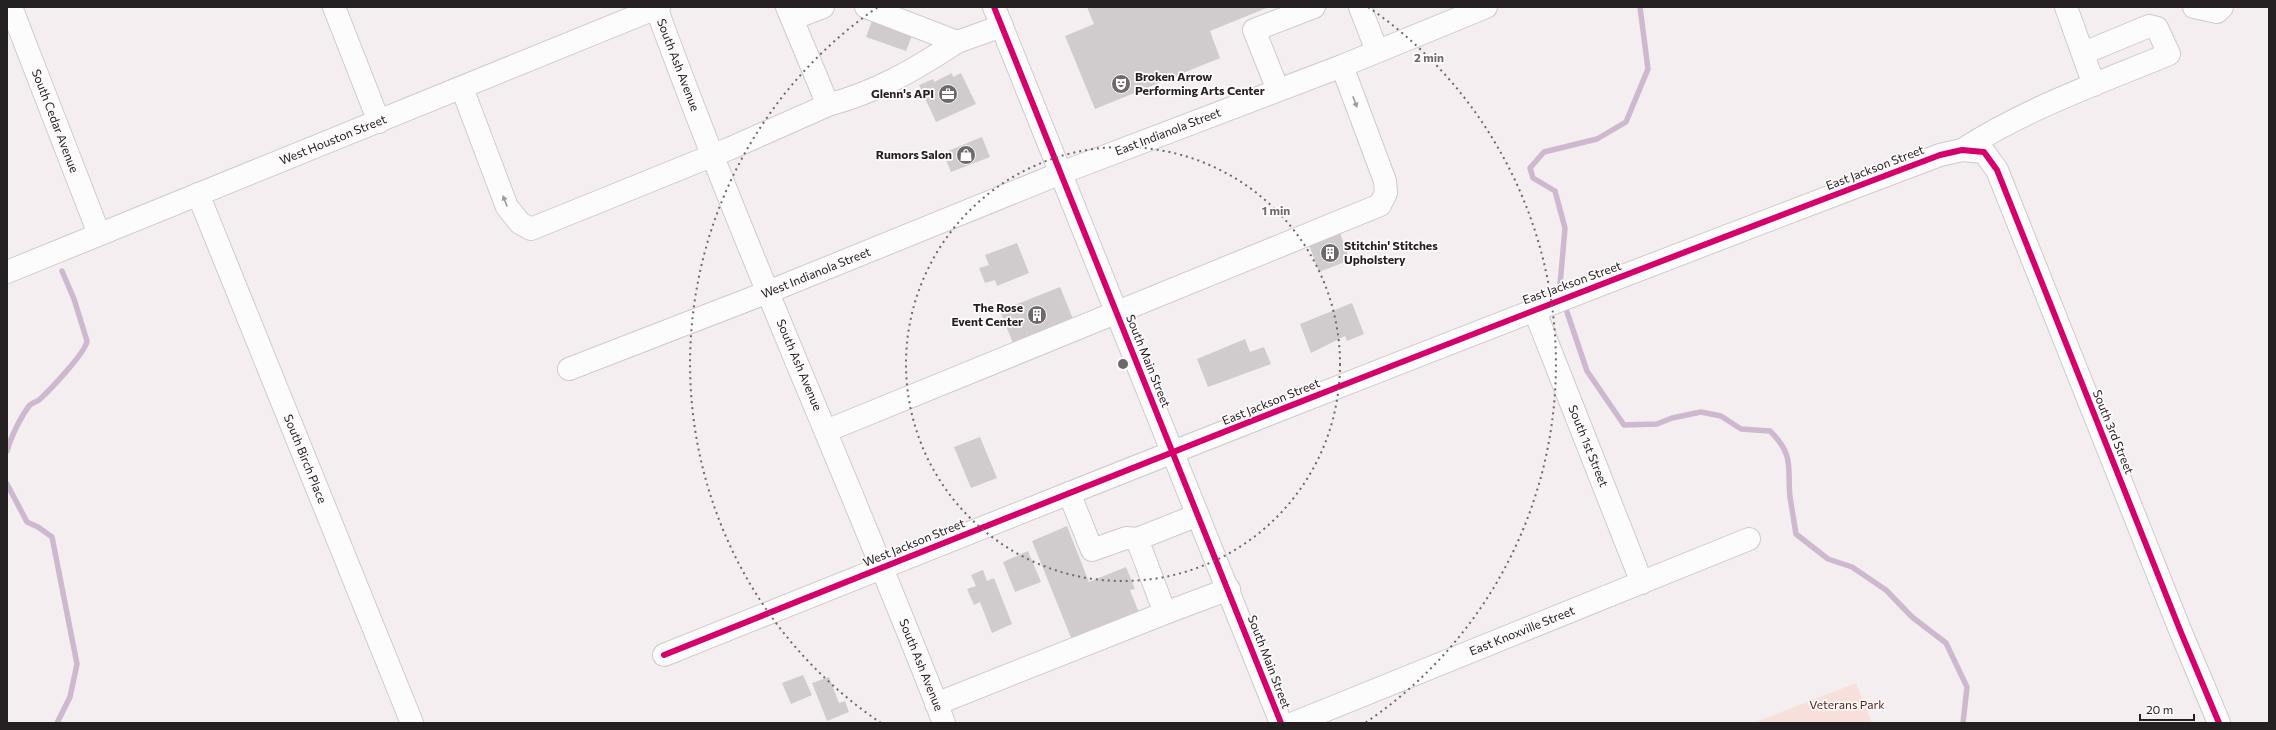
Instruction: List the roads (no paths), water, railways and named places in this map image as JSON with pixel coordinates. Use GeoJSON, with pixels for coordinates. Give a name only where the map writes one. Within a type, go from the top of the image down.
{"type":"FeatureCollection","features":[{"type":"Feature","properties":{"kind":"street","name":"South Cedar Avenue"},"geometry":{"type":"LineString","coordinates":[[11,7],[99,234]]}},
{"type":"Feature","properties":{"kind":"street"},"geometry":{"type":"LineString","coordinates":[[334,7],[379,122]]}},
{"type":"Feature","properties":{"kind":"street","name":"West Houston Street"},"geometry":{"type":"LineString","coordinates":[[7,272],[379,122],[657,7]]}},
{"type":"Feature","properties":{"kind":"street","name":"South Ash Avenue"},"geometry":{"type":"LineString","coordinates":[[657,7],[768,292],[940,713]]}},
{"type":"Feature","properties":{"kind":"street"},"geometry":{"type":"LineString","coordinates":[[823,7],[789,13],[828,105]]}},
{"type":"Feature","properties":{"kind":"street"},"geometry":{"type":"LineString","coordinates":[[866,7],[958,42]]}},
{"type":"Feature","properties":{"kind":"street"},"geometry":{"type":"LineString","coordinates":[[1278,90],[1254,30],[1314,7]]}},
{"type":"Feature","properties":{"kind":"street"},"geometry":{"type":"LineString","coordinates":[[1360,7],[1377,51]]}},
{"type":"Feature","properties":{"kind":"street","name":"East Indianola Street"},"geometry":{"type":"LineString","coordinates":[[1061,173],[1342,66],[1486,7]]}},
{"type":"Feature","properties":{"kind":"street"},"geometry":{"type":"LineString","coordinates":[[2066,7],[2084,53],[2094,85]]}},
{"type":"Feature","properties":{"kind":"street"},"geometry":{"type":"LineString","coordinates":[[2194,7],[2218,12],[2222,7]]}},
{"type":"Feature","properties":{"kind":"street"},"geometry":{"type":"LineString","coordinates":[[462,88],[507,207],[520,223],[530,229],[714,155],[828,105],[880,88],[998,17]]}},
{"type":"Feature","properties":{"kind":"street","name":"South Main Street"},"geometry":{"type":"LineString","coordinates":[[998,17],[1229,589],[1281,723]]}},
{"type":"Feature","properties":{"kind":"street","name":"East Jackson Street"},"geometry":{"type":"LineString","coordinates":[[1962,150],[1981,138],[2030,113],[2169,54],[2156,28],[2149,26],[2084,53]]}},
{"type":"Feature","properties":{"kind":"street"},"geometry":{"type":"LineString","coordinates":[[826,431],[1380,205],[1386,193],[1385,181],[1342,66]]}},
{"type":"Feature","properties":{"kind":"street","name":"East Jackson Street"},"geometry":{"type":"LineString","coordinates":[[1173,452],[1534,309],[1940,155],[1962,150],[1984,152]]}},
{"type":"Feature","properties":{"kind":"street","name":"South 3rd Street"},"geometry":{"type":"LineString","coordinates":[[1984,152],[1997,170],[2174,616],[2219,723]]}},
{"type":"Feature","properties":{"kind":"street","name":"West Indianola Street"},"geometry":{"type":"LineString","coordinates":[[569,369],[768,292],[1061,173]]}},
{"type":"Feature","properties":{"kind":"street","name":"South Birch Place"},"geometry":{"type":"LineString","coordinates":[[198,194],[412,723]]}},
{"type":"Feature","properties":{"kind":"street","name":"South 1st Street"},"geometry":{"type":"LineString","coordinates":[[1534,309],[1642,583]]}},
{"type":"Feature","properties":{"kind":"street","name":"West Jackson Street"},"geometry":{"type":"LineString","coordinates":[[664,655],[1173,452]]}},
{"type":"Feature","properties":{"kind":"street"},"geometry":{"type":"LineString","coordinates":[[1069,493],[1092,550],[1126,538],[1137,539],[1198,515]]}},
{"type":"Feature","properties":{"kind":"street"},"geometry":{"type":"LineString","coordinates":[[1137,539],[1165,613]]}},
{"type":"Feature","properties":{"kind":"street","name":"East Knoxville Street"},"geometry":{"type":"LineString","coordinates":[[1294,723],[1749,539]]}},
{"type":"Feature","properties":{"kind":"street"},"geometry":{"type":"LineString","coordinates":[[940,713],[1165,613],[1229,589]]}},
{"type":"Feature","properties":{"kind":"waterway"},"geometry":{"type":"LineString","coordinates":[[1560,285],[1565,228],[1555,191],[1533,178],[1530,168],[1544,152],[1597,139],[1626,122],[1648,69],[1640,7]]}},
{"type":"Feature","properties":{"kind":"waterway"},"geometry":{"type":"LineString","coordinates":[[7,451],[16,428],[29,406],[39,400],[59,380],[81,353],[87,341],[74,299],[62,271]]}},
{"type":"Feature","properties":{"kind":"waterway"},"geometry":{"type":"LineString","coordinates":[[1567,312],[1587,371],[1624,425],[1657,424],[1672,418],[1701,412],[1721,416],[1741,429],[1770,431],[1778,440],[1787,455],[1790,497],[1796,534],[1828,559],[1852,567],[1886,590],[1912,617],[1946,643],[1967,687],[1963,723]]}},
{"type":"Feature","properties":{"kind":"waterway"},"geometry":{"type":"LineString","coordinates":[[7,484],[27,522],[38,527],[52,537],[77,664],[70,697],[57,723]]}},
{"type":"Feature","properties":{"kind":"place","name":"Broken Arrow Performing Arts Center"},"geometry":{"type":"Point","coordinates":[1121,84]}},
{"type":"Feature","properties":{"kind":"place","name":"Glenn's API"},"geometry":{"type":"Point","coordinates":[948,94]}},
{"type":"Feature","properties":{"kind":"place","name":"Rumors Salon"},"geometry":{"type":"Point","coordinates":[966,155]}},
{"type":"Feature","properties":{"kind":"place","name":"Stitchin' Stitches Upholstery"},"geometry":{"type":"Point","coordinates":[1330,253]}},
{"type":"Feature","properties":{"kind":"place","name":"The Rose Event Center"},"geometry":{"type":"Point","coordinates":[1037,315]}},
{"type":"Feature","properties":{"kind":"park label","name":"Veterans Park"},"geometry":{"type":"Point","coordinates":[1847,705]}}]}
